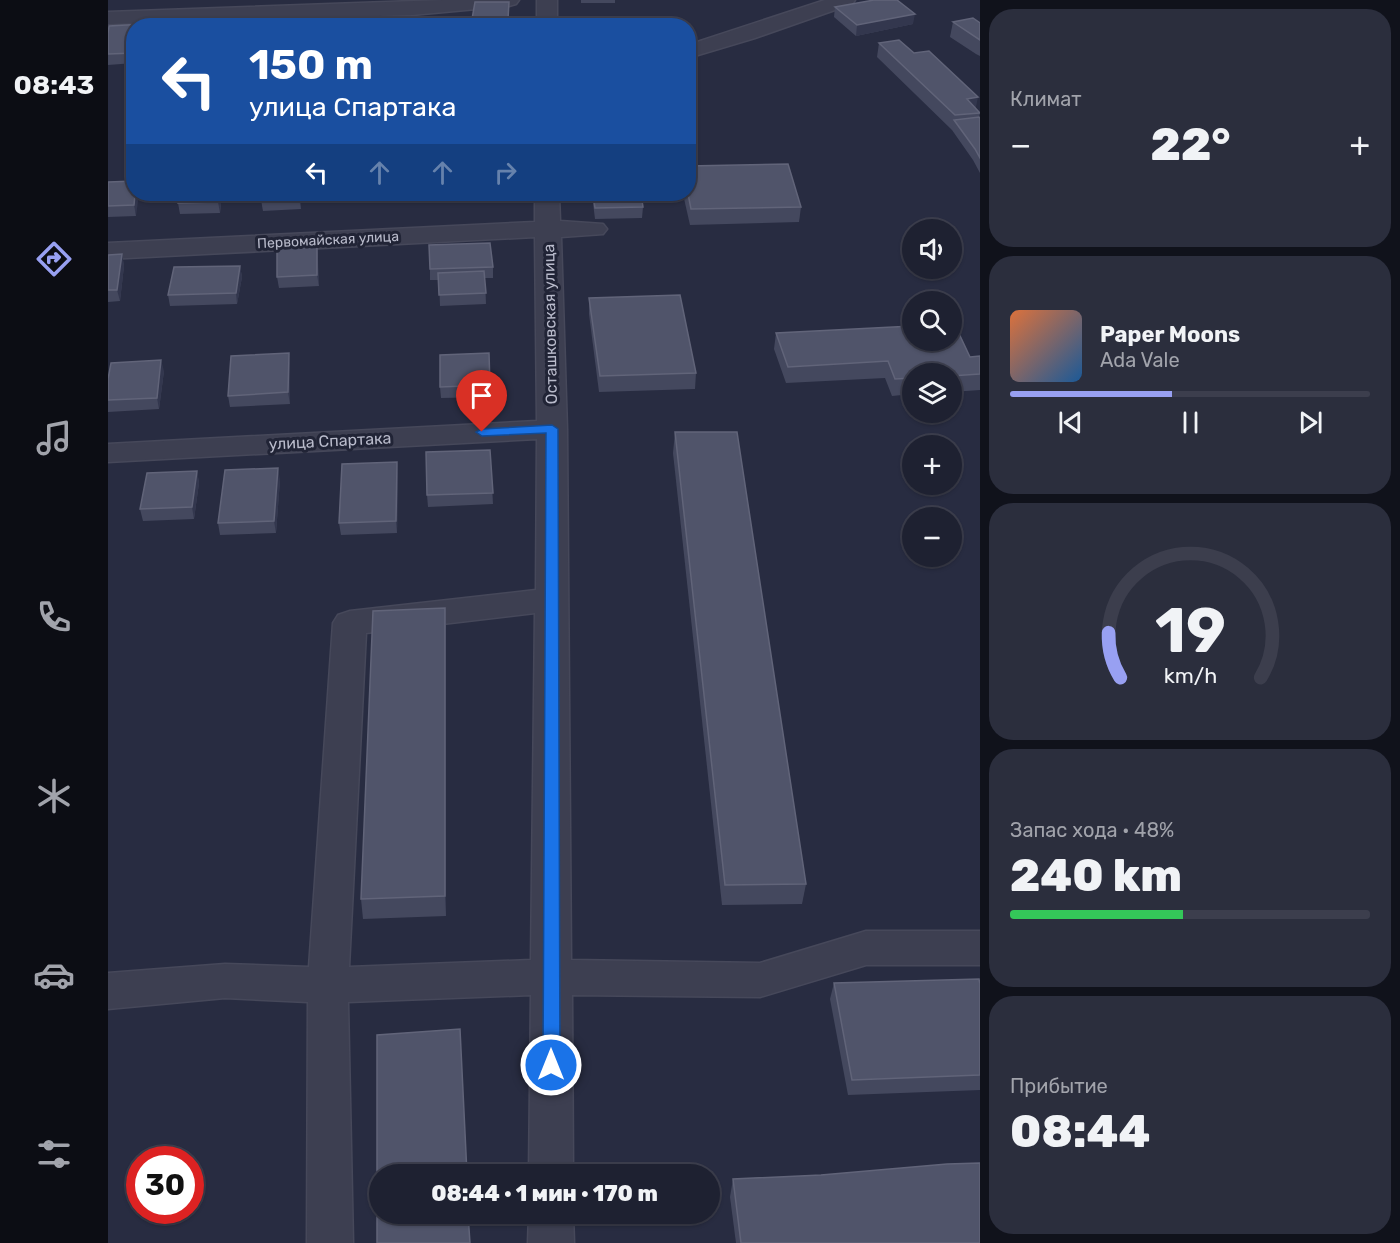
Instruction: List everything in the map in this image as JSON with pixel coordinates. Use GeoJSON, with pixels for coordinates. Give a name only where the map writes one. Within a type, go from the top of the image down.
{"type":"FeatureCollection","features":[{"type":"Feature","properties":{"kind":"street"},"geometry":{"type":"LineString","coordinates":[[108,18],[412,9],[509,0]]}},
{"type":"Feature","properties":{"kind":"street"},"geometry":{"type":"LineString","coordinates":[[547,18],[548,0]]}},
{"type":"Feature","properties":{"kind":"street"},"geometry":{"type":"LineString","coordinates":[[696,50],[845,0]]}},
{"type":"Feature","properties":{"kind":"street","name":"Осташковская улица"},"geometry":{"type":"LineString","coordinates":[[548,201],[552,429],[551,1164]]}},
{"type":"Feature","properties":{"kind":"street","name":"Первомайская улица"},"geometry":{"type":"LineString","coordinates":[[108,251],[548,229],[594,229]]}},
{"type":"Feature","properties":{"kind":"street","name":"улица Спартака"},"geometry":{"type":"LineString","coordinates":[[108,453],[552,429]]}},
{"type":"Feature","properties":{"kind":"street"},"geometry":{"type":"LineString","coordinates":[[330,1243],[328,985],[350,623],[552,600]]}},
{"type":"Feature","properties":{"kind":"street"},"geometry":{"type":"LineString","coordinates":[[108,991],[225,981],[328,985],[552,977],[760,981],[866,948],[980,948]]}},
{"type":"Feature","properties":{"kind":"street"},"geometry":{"type":"LineString","coordinates":[[551,1224],[551,1243]]}},
{"type":"Feature","properties":{"kind":"building"},"geometry":{"type":"Polygon","coordinates":[[[874,0],[897,0],[915,14],[857,25],[835,7],[874,0]]]}},
{"type":"Feature","properties":{"kind":"building"},"geometry":{"type":"Polygon","coordinates":[[[475,2],[509,2],[508,18],[472,18],[475,2]]]}},
{"type":"Feature","properties":{"kind":"building"},"geometry":{"type":"Polygon","coordinates":[[[973,18],[980,23],[980,40],[953,22],[973,18]]]}},
{"type":"Feature","properties":{"kind":"building"},"geometry":{"type":"Polygon","coordinates":[[[126,25],[126,53],[108,54],[109,26],[126,25]]]}},
{"type":"Feature","properties":{"kind":"building"},"geometry":{"type":"Polygon","coordinates":[[[899,40],[914,53],[929,51],[978,97],[967,99],[980,113],[955,115],[879,43],[899,40]]]}},
{"type":"Feature","properties":{"kind":"building"},"geometry":{"type":"Polygon","coordinates":[[[979,117],[980,119],[980,158],[954,120],[979,117]]]}},
{"type":"Feature","properties":{"kind":"building"},"geometry":{"type":"Polygon","coordinates":[[[788,164],[801,207],[691,209],[689,201],[696,201],[696,166],[788,164]]]}},
{"type":"Feature","properties":{"kind":"building"},"geometry":{"type":"Polygon","coordinates":[[[126,181],[126,201],[134,201],[134,205],[108,206],[108,182],[126,181]]]}},
{"type":"Feature","properties":{"kind":"building"},"geometry":{"type":"Polygon","coordinates":[[[178,201],[218,201],[218,202],[178,203],[178,201]]]}},
{"type":"Feature","properties":{"kind":"building"},"geometry":{"type":"Polygon","coordinates":[[[594,201],[642,201],[643,207],[595,208],[594,201]]]}},
{"type":"Feature","properties":{"kind":"building"},"geometry":{"type":"Polygon","coordinates":[[[490,243],[493,267],[430,269],[429,245],[490,243]]]}},
{"type":"Feature","properties":{"kind":"building"},"geometry":{"type":"Polygon","coordinates":[[[317,247],[317,275],[277,277],[277,249],[317,247]]]}},
{"type":"Feature","properties":{"kind":"building"},"geometry":{"type":"Polygon","coordinates":[[[122,254],[117,290],[108,290],[108,255],[122,254]]]}},
{"type":"Feature","properties":{"kind":"building"},"geometry":{"type":"Polygon","coordinates":[[[240,266],[236,293],[168,295],[174,267],[240,266]]]}},
{"type":"Feature","properties":{"kind":"building"},"geometry":{"type":"Polygon","coordinates":[[[484,271],[486,293],[439,295],[438,273],[484,271]]]}},
{"type":"Feature","properties":{"kind":"building"},"geometry":{"type":"Polygon","coordinates":[[[680,295],[696,373],[600,376],[589,298],[680,295]]]}},
{"type":"Feature","properties":{"kind":"building"},"geometry":{"type":"Polygon","coordinates":[[[902,327],[902,351],[962,351],[962,340],[970,357],[980,356],[980,374],[962,375],[962,363],[902,363],[902,379],[895,379],[888,361],[788,367],[776,333],[902,327]]]}},
{"type":"Feature","properties":{"kind":"building"},"geometry":{"type":"Polygon","coordinates":[[[289,353],[288,392],[228,396],[231,356],[289,353]]]}},
{"type":"Feature","properties":{"kind":"building"},"geometry":{"type":"Polygon","coordinates":[[[489,353],[490,385],[440,387],[440,355],[489,353]]]}},
{"type":"Feature","properties":{"kind":"building"},"geometry":{"type":"Polygon","coordinates":[[[161,360],[157,398],[108,400],[111,363],[161,360]]]}},
{"type":"Feature","properties":{"kind":"building"},"geometry":{"type":"Polygon","coordinates":[[[675,432],[737,432],[806,884],[725,885],[675,432]]]}},
{"type":"Feature","properties":{"kind":"building"},"geometry":{"type":"Polygon","coordinates":[[[490,450],[493,493],[427,495],[426,452],[490,450]]]}},
{"type":"Feature","properties":{"kind":"building"},"geometry":{"type":"Polygon","coordinates":[[[397,462],[396,521],[339,523],[342,464],[397,462]]]}},
{"type":"Feature","properties":{"kind":"building"},"geometry":{"type":"Polygon","coordinates":[[[278,468],[274,521],[218,523],[225,470],[278,468]]]}},
{"type":"Feature","properties":{"kind":"building"},"geometry":{"type":"Polygon","coordinates":[[[197,471],[192,507],[140,509],[147,473],[197,471]]]}},
{"type":"Feature","properties":{"kind":"building"},"geometry":{"type":"Polygon","coordinates":[[[445,608],[445,896],[361,899],[373,611],[445,608]]]}},
{"type":"Feature","properties":{"kind":"building"},"geometry":{"type":"Polygon","coordinates":[[[979,979],[980,1075],[852,1080],[834,983],[979,979]]]}},
{"type":"Feature","properties":{"kind":"building"},"geometry":{"type":"Polygon","coordinates":[[[460,1029],[467,1164],[377,1164],[377,1035],[460,1029]]]}},
{"type":"Feature","properties":{"kind":"building"},"geometry":{"type":"Polygon","coordinates":[[[980,1163],[980,1243],[741,1243],[733,1179],[980,1163]]]}},
{"type":"Feature","properties":{"kind":"building"},"geometry":{"type":"Polygon","coordinates":[[[377,1224],[469,1224],[470,1243],[377,1243],[377,1224]]]}},
{"type":"Feature","properties":{"kind":"route"},"geometry":{"type":"LineString","coordinates":[[482,432],[552,429],[551,1065]]}}]}
